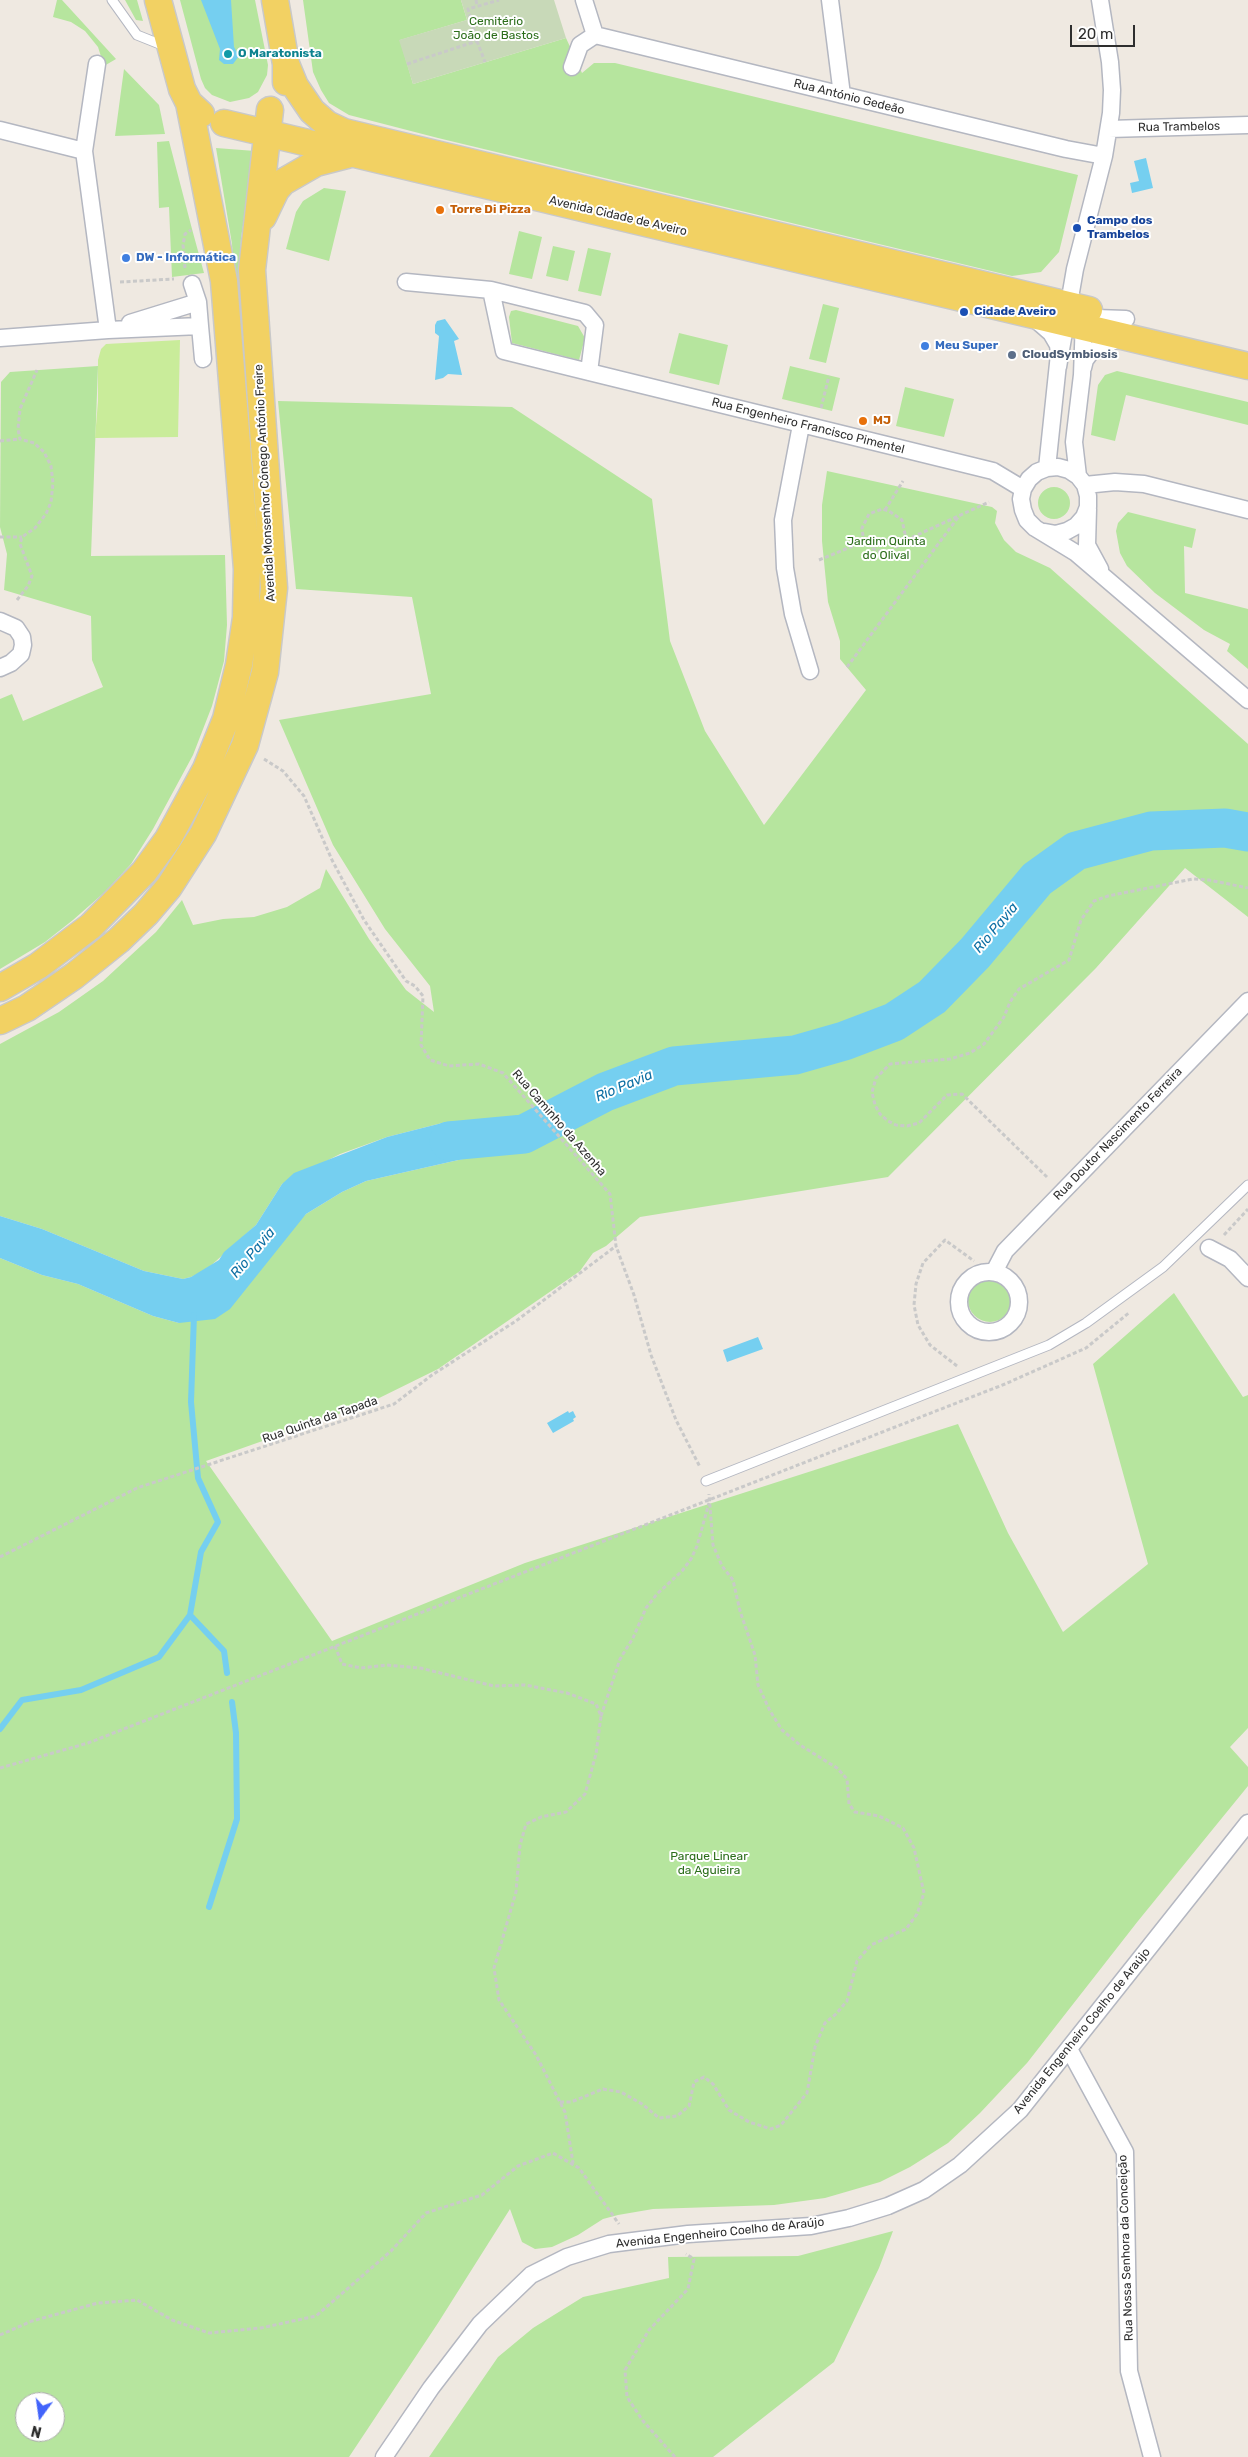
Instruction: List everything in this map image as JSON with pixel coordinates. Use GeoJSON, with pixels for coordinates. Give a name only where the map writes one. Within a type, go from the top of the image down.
{"type":"FeatureCollection","features":[{"type":"Feature","properties":{"kind":"main road","name":"Avenida Monsenhor Cónego António Freire"},"geometry":{"type":"LineString","coordinates":[[0,988],[38,966],[91,926],[144,872],[168,839],[206,769],[226,719],[239,665],[246,618],[247,569],[224,281],[189,103],[182,89],[158,0]]}},
{"type":"Feature","properties":{"kind":"main road"},"geometry":{"type":"LineString","coordinates":[[269,121],[286,82],[286,64],[275,0]]}},
{"type":"Feature","properties":{"kind":"main road","name":"Avenida Cidade de Aveiro"},"geometry":{"type":"LineString","coordinates":[[286,64],[295,86],[312,111],[326,124],[344,132],[1072,316],[1124,328],[1248,348]]}},
{"type":"Feature","properties":{"kind":"main road","name":"Avenida Cidade de Aveiro"},"geometry":{"type":"LineString","coordinates":[[189,103],[210,119],[224,123],[269,121],[357,154],[1013,301]]}},
{"type":"Feature","properties":{"kind":"main road","name":"Avenida Monsenhor Cónego António Freire"},"geometry":{"type":"LineString","coordinates":[[0,1021],[27,1008],[74,976],[119,940],[146,914],[169,886],[203,834],[245,745],[265,672],[274,588],[253,298],[255,241],[269,121]]}},
{"type":"Feature","properties":{"kind":"main road"},"geometry":{"type":"LineString","coordinates":[[255,241],[267,205],[283,182],[316,163],[344,155],[357,154]]}},
{"type":"Feature","properties":{"kind":"main road","name":"Avenida Cidade de Aveiro"},"geometry":{"type":"LineString","coordinates":[[1124,328],[1248,366]]}},
{"type":"Feature","properties":{"kind":"street"},"geometry":{"type":"LineString","coordinates":[[572,67],[580,46],[595,35],[584,0]]}},
{"type":"Feature","properties":{"kind":"street"},"geometry":{"type":"LineString","coordinates":[[830,0],[842,96]]}},
{"type":"Feature","properties":{"kind":"street"},"geometry":{"type":"LineString","coordinates":[[1047,468],[1072,316],[1109,128],[1112,90],[1100,0]]}},
{"type":"Feature","properties":{"kind":"street","name":"Rua António Gedeão"},"geometry":{"type":"LineString","coordinates":[[595,35],[842,96],[1066,149],[1104,156]]}},
{"type":"Feature","properties":{"kind":"street"},"geometry":{"type":"LineString","coordinates":[[96,64],[84,151],[108,330]]}},
{"type":"Feature","properties":{"kind":"street","name":"Rua Trambelos"},"geometry":{"type":"LineString","coordinates":[[1109,128],[1248,125]]}},
{"type":"Feature","properties":{"kind":"street"},"geometry":{"type":"LineString","coordinates":[[0,130],[84,151]]}},
{"type":"Feature","properties":{"kind":"street"},"geometry":{"type":"LineString","coordinates":[[189,278],[198,302],[204,359]]}},
{"type":"Feature","properties":{"kind":"street"},"geometry":{"type":"LineString","coordinates":[[406,282],[491,290],[585,313],[596,326],[589,372]]}},
{"type":"Feature","properties":{"kind":"street","name":"Rua Engenheiro Francisco Pimentel"},"geometry":{"type":"LineString","coordinates":[[491,290],[504,351],[993,471],[1023,488]]}},
{"type":"Feature","properties":{"kind":"street","name":"Avenida Cidade de Aveiro"},"geometry":{"type":"LineString","coordinates":[[1013,301],[1041,323],[1072,316],[1096,306],[1124,328]]}},
{"type":"Feature","properties":{"kind":"street"},"geometry":{"type":"LineString","coordinates":[[108,330],[198,302]]}},
{"type":"Feature","properties":{"kind":"street","name":"Avenida Cidade de Aveiro"},"geometry":{"type":"LineString","coordinates":[[1072,316],[1082,348],[1082,375]]}},
{"type":"Feature","properties":{"kind":"street"},"geometry":{"type":"LineString","coordinates":[[0,338],[108,330],[200,326]]}},
{"type":"Feature","properties":{"kind":"street"},"geometry":{"type":"LineString","coordinates":[[1108,581],[1094,561],[1088,545],[1088,496],[1081,481],[1074,442],[1085,360],[1090,352],[1124,328]]}},
{"type":"Feature","properties":{"kind":"street"},"geometry":{"type":"LineString","coordinates":[[801,425],[783,520],[784,558],[793,614],[810,670]]}},
{"type":"Feature","properties":{"kind":"street"},"geometry":{"type":"LineString","coordinates":[[1088,507],[1084,517],[1072,529],[1056,534],[1045,532],[1035,528],[1025,515],[1021,499],[1023,488],[1037,472],[1047,468],[1064,468],[1081,481],[1144,484],[1248,510]]}},
{"type":"Feature","properties":{"kind":"street"},"geometry":{"type":"LineString","coordinates":[[1045,532],[1076,553],[1248,700]]}},
{"type":"Feature","properties":{"kind":"street"},"geometry":{"type":"LineString","coordinates":[[0,621],[16,628],[22,637],[23,645],[21,654],[11,663],[0,668]]}},
{"type":"Feature","properties":{"kind":"street","name":"Rua Doutor Nascimento Ferreira"},"geometry":{"type":"LineString","coordinates":[[994,1272],[1005,1250],[1248,1001]]}},
{"type":"Feature","properties":{"kind":"street"},"geometry":{"type":"LineString","coordinates":[[1209,1248],[1230,1259],[1248,1278]]}},
{"type":"Feature","properties":{"kind":"street","name":"Avenida Engenheiro Coelho de Araújo"},"geometry":{"type":"LineString","coordinates":[[384,2457],[431,2388],[480,2324],[531,2276],[566,2257],[609,2244],[660,2237],[811,2226],[849,2218],[888,2206],[924,2190],[960,2165],[1020,2110],[1248,1824]]}},
{"type":"Feature","properties":{"kind":"street","name":"Rua Nossa Senhora da Conceição"},"geometry":{"type":"LineString","coordinates":[[1069,2049],[1125,2152],[1129,2371],[1152,2457]]}},
{"type":"Feature","properties":{"kind":"lane"},"geometry":{"type":"LineString","coordinates":[[112,0],[137,35],[172,49]]}},
{"type":"Feature","properties":{"kind":"lane"},"geometry":{"type":"LineString","coordinates":[[706,1481],[1049,1345],[1086,1322],[1163,1267],[1248,1185]]}},
{"type":"Feature","properties":{"kind":"path"},"geometry":{"type":"LineString","coordinates":[[476,0],[477,6]]}},
{"type":"Feature","properties":{"kind":"path"},"geometry":{"type":"LineString","coordinates":[[484,62],[468,9],[499,0]]}},
{"type":"Feature","properties":{"kind":"path"},"geometry":{"type":"LineString","coordinates":[[407,64],[477,40]]}},
{"type":"Feature","properties":{"kind":"path"},"geometry":{"type":"LineString","coordinates":[[189,278],[185,234],[195,227]]}},
{"type":"Feature","properties":{"kind":"path"},"geometry":{"type":"LineString","coordinates":[[118,282],[175,279]]}},
{"type":"Feature","properties":{"kind":"path"},"geometry":{"type":"LineString","coordinates":[[20,439],[18,429],[20,409],[36,370]]}},
{"type":"Feature","properties":{"kind":"path"},"geometry":{"type":"LineString","coordinates":[[821,408],[829,376]]}},
{"type":"Feature","properties":{"kind":"path"},"geometry":{"type":"LineString","coordinates":[[0,441],[20,439],[34,443],[44,452],[52,466],[53,483],[51,502],[46,514],[35,528],[22,537],[0,536]]}},
{"type":"Feature","properties":{"kind":"path"},"geometry":{"type":"LineString","coordinates":[[885,510],[903,481]]}},
{"type":"Feature","properties":{"kind":"path"},"geometry":{"type":"LineString","coordinates":[[904,541],[905,534],[902,520],[896,514],[882,509],[869,514],[862,528],[865,541],[870,548],[884,553],[893,550],[904,541],[989,502]]}},
{"type":"Feature","properties":{"kind":"path"},"geometry":{"type":"LineString","coordinates":[[847,667],[960,516]]}},
{"type":"Feature","properties":{"kind":"path"},"geometry":{"type":"LineString","coordinates":[[17,600],[28,586],[32,576],[21,551],[22,537]]}},
{"type":"Feature","properties":{"kind":"path"},"geometry":{"type":"LineString","coordinates":[[819,560],[865,541]]}},
{"type":"Feature","properties":{"kind":"path","name":"Rua Caminho da Azenha"},"geometry":{"type":"LineString","coordinates":[[245,745],[283,771],[304,796],[332,860],[364,920],[406,981],[415,986],[423,996],[421,1045],[430,1060],[450,1066],[479,1064],[503,1073],[610,1194],[616,1246],[634,1295],[651,1356],[676,1420],[706,1481],[710,1500],[713,1545],[722,1566],[733,1580],[740,1611],[755,1655],[758,1685],[770,1711],[782,1730],[808,1750],[837,1768],[847,1779],[849,1804],[855,1812],[879,1816],[903,1828],[914,1848],[924,1893],[917,1914],[906,1929],[871,1945],[857,1961],[847,2000],[836,2014],[825,2023],[815,2047],[807,2093],[781,2125],[771,2129],[749,2122],[729,2110],[713,2084],[704,2077],[694,2082],[689,2106],[677,2116],[659,2118],[642,2104],[621,2092],[603,2089],[571,2102],[560,2102]]}},
{"type":"Feature","properties":{"kind":"path"},"geometry":{"type":"LineString","coordinates":[[1048,1177],[962,1094],[947,1095],[919,1123],[907,1126],[896,1125],[888,1121],[880,1114],[875,1105],[872,1092],[876,1078],[890,1064],[950,1059],[970,1053],[984,1044],[1004,1017],[1010,1002],[1019,989],[1069,960],[1081,920],[1094,901],[1108,896],[1193,879],[1209,880],[1248,888]]}},
{"type":"Feature","properties":{"kind":"path"},"geometry":{"type":"LineString","coordinates":[[1209,1248],[1222,1238],[1248,1209]]}},
{"type":"Feature","properties":{"kind":"path"},"geometry":{"type":"LineString","coordinates":[[972,1376],[930,1345],[918,1325],[914,1305],[916,1284],[923,1263],[945,1240],[974,1261]]}},
{"type":"Feature","properties":{"kind":"path","name":"Rua Quinta da Tapada"},"geometry":{"type":"LineString","coordinates":[[0,1557],[136,1488],[394,1404],[432,1375],[516,1320],[616,1246]]}},
{"type":"Feature","properties":{"kind":"path"},"geometry":{"type":"LineString","coordinates":[[0,1768],[88,1743],[1005,1384],[1086,1348],[1136,1307]]}},
{"type":"Feature","properties":{"kind":"path"},"geometry":{"type":"LineString","coordinates":[[573,2163],[565,2112],[536,2054],[500,2000],[494,1968],[516,1892],[520,1845],[526,1824],[541,1817],[566,1812],[585,1794],[596,1754],[601,1716],[620,1659],[634,1638],[646,1608],[657,1594],[682,1571],[691,1558],[697,1546],[710,1500]]}},
{"type":"Feature","properties":{"kind":"path"},"geometry":{"type":"LineString","coordinates":[[336,1646],[342,1664],[362,1668],[386,1665],[420,1668],[494,1686],[525,1685],[567,1693],[596,1704],[601,1716]]}},
{"type":"Feature","properties":{"kind":"path"},"geometry":{"type":"LineString","coordinates":[[0,2335],[32,2322],[98,2303],[137,2300],[172,2320],[209,2333],[261,2328],[316,2316],[391,2251],[426,2213],[482,2194],[518,2166],[553,2153],[579,2168],[631,2241]]}},
{"type":"Feature","properties":{"kind":"path"},"geometry":{"type":"LineString","coordinates":[[660,2237],[694,2260],[688,2289],[649,2330],[624,2370],[628,2396],[643,2421],[675,2457]]}},
{"type":"Feature","properties":{"kind":"green space"},"geometry":{"type":"Polygon","coordinates":[[[57,0],[62,0],[116,59],[104,66],[98,47],[85,31],[71,22],[53,17],[57,0]]]}},
{"type":"Feature","properties":{"kind":"green space"},"geometry":{"type":"Polygon","coordinates":[[[125,0],[137,0],[143,21],[136,20],[125,0]]]}},
{"type":"Feature","properties":{"kind":"green space"},"geometry":{"type":"Polygon","coordinates":[[[180,0],[255,0],[268,65],[267,75],[258,92],[249,98],[230,102],[212,95],[205,88],[180,0]]]}},
{"type":"Feature","properties":{"kind":"green space"},"geometry":{"type":"Polygon","coordinates":[[[303,0],[461,0],[467,20],[400,40],[413,84],[566,38],[582,73],[594,63],[615,63],[1078,175],[1059,252],[1041,272],[1012,276],[349,115],[329,103],[313,72],[303,0]]]}},
{"type":"Feature","properties":{"kind":"green space","name":"Cemitério João de Bastos"},"geometry":{"type":"Polygon","coordinates":[[[461,0],[554,0],[566,38],[413,84],[399,40],[467,20],[461,0]]]}},
{"type":"Feature","properties":{"kind":"green space"},"geometry":{"type":"Polygon","coordinates":[[[124,69],[159,105],[165,134],[115,136],[124,69]]]}},
{"type":"Feature","properties":{"kind":"green space"},"geometry":{"type":"Polygon","coordinates":[[[169,141],[204,273],[172,277],[169,207],[159,208],[157,142],[169,141]]]}},
{"type":"Feature","properties":{"kind":"green space"},"geometry":{"type":"Polygon","coordinates":[[[216,148],[255,151],[241,238],[239,285],[234,278],[232,244],[216,148]]]}},
{"type":"Feature","properties":{"kind":"green space"},"geometry":{"type":"Polygon","coordinates":[[[324,188],[346,191],[329,261],[286,249],[296,212],[303,201],[324,188]]]}},
{"type":"Feature","properties":{"kind":"green space"},"geometry":{"type":"Polygon","coordinates":[[[519,231],[542,237],[532,279],[509,274],[519,231]]]}},
{"type":"Feature","properties":{"kind":"green space"},"geometry":{"type":"Polygon","coordinates":[[[553,246],[575,251],[568,281],[546,276],[553,246]]]}},
{"type":"Feature","properties":{"kind":"green space"},"geometry":{"type":"Polygon","coordinates":[[[588,248],[611,253],[601,296],[578,291],[588,248]]]}},
{"type":"Feature","properties":{"kind":"green space"},"geometry":{"type":"Polygon","coordinates":[[[823,304],[839,308],[826,363],[809,359],[823,304]]]}},
{"type":"Feature","properties":{"kind":"green space"},"geometry":{"type":"Polygon","coordinates":[[[516,310],[578,326],[585,338],[579,360],[512,343],[509,317],[511,311],[516,310]]]}},
{"type":"Feature","properties":{"kind":"green space"},"geometry":{"type":"Polygon","coordinates":[[[679,333],[728,345],[719,385],[669,373],[679,333]]]}},
{"type":"Feature","properties":{"kind":"green space"},"geometry":{"type":"Polygon","coordinates":[[[180,340],[178,437],[95,438],[98,401],[98,360],[101,349],[106,344],[180,340]]]}},
{"type":"Feature","properties":{"kind":"green space"},"geometry":{"type":"Polygon","coordinates":[[[98,366],[91,556],[225,555],[227,625],[224,661],[212,706],[193,755],[153,829],[131,864],[106,891],[73,920],[45,942],[0,969],[0,699],[12,694],[23,721],[103,687],[92,660],[91,616],[4,590],[7,554],[0,527],[1,382],[10,372],[98,366]]]}},
{"type":"Feature","properties":{"kind":"green space"},"geometry":{"type":"Polygon","coordinates":[[[790,366],[840,378],[832,411],[782,399],[790,366]]]}},
{"type":"Feature","properties":{"kind":"green space"},"geometry":{"type":"Polygon","coordinates":[[[1117,371],[1248,402],[1248,425],[1126,395],[1115,441],[1091,435],[1098,385],[1105,375],[1117,371]]]}},
{"type":"Feature","properties":{"kind":"green space"},"geometry":{"type":"Polygon","coordinates":[[[905,387],[954,399],[944,437],[896,426],[905,387]]]}},
{"type":"Feature","properties":{"kind":"green space","name":"Parque Linear da Aguieira"},"geometry":{"type":"Polygon","coordinates":[[[278,401],[512,407],[652,499],[670,641],[705,731],[764,825],[866,690],[840,659],[840,641],[828,602],[822,541],[822,505],[827,471],[992,507],[997,511],[995,523],[1004,540],[1016,552],[1050,568],[1248,744],[1248,917],[1185,868],[1096,968],[888,1177],[640,1217],[606,1246],[593,1253],[580,1271],[438,1369],[367,1404],[206,1461],[332,1641],[525,1563],[958,1424],[1008,1533],[1063,1632],[1148,1564],[1093,1364],[1174,1293],[1243,1397],[1248,1395],[1248,1728],[1230,1747],[1248,1767],[1248,1786],[1138,1921],[1027,2063],[980,2113],[948,2143],[910,2167],[880,2182],[825,2198],[774,2205],[653,2209],[618,2215],[603,2219],[578,2235],[552,2247],[535,2249],[522,2242],[510,2209],[438,2323],[349,2457],[0,2457],[0,1258],[42,1275],[78,1284],[153,1316],[179,1323],[306,1214],[342,1192],[366,1181],[510,1150],[446,1122],[387,1137],[340,1154],[282,1184],[256,1225],[206,1270],[183,1279],[144,1271],[42,1229],[0,1216],[0,1044],[59,1012],[103,981],[156,932],[182,900],[193,925],[223,919],[254,917],[287,907],[320,888],[326,869],[369,939],[406,990],[434,1012],[430,986],[385,929],[333,845],[279,720],[431,694],[412,597],[296,589],[278,401]]]}},
{"type":"Feature","properties":{"kind":"green space"},"geometry":{"type":"Polygon","coordinates":[[[1054,487],[1060,488],[1065,492],[1069,497],[1069,509],[1065,514],[1060,518],[1054,519],[1048,518],[1043,514],[1039,509],[1038,503],[1039,497],[1043,492],[1048,488],[1054,487]]]}},
{"type":"Feature","properties":{"kind":"green space"},"geometry":{"type":"Polygon","coordinates":[[[1128,512],[1196,529],[1192,548],[1184,546],[1185,593],[1248,609],[1248,669],[1227,651],[1230,644],[1204,630],[1155,593],[1127,566],[1120,553],[1116,531],[1118,523],[1128,512]]]}},
{"type":"Feature","properties":{"kind":"green space"},"geometry":{"type":"Polygon","coordinates":[[[990,1278],[1002,1282],[1008,1288],[1012,1300],[1008,1312],[1002,1318],[990,1322],[978,1318],[972,1312],[968,1300],[972,1288],[978,1282],[990,1278]]]}},
{"type":"Feature","properties":{"kind":"green space"},"geometry":{"type":"Polygon","coordinates":[[[893,2231],[879,2268],[834,2362],[713,2457],[429,2457],[498,2357],[533,2328],[583,2297],[669,2278],[668,2257],[798,2256],[893,2231]]]}},
{"type":"Feature","properties":{"kind":"water"},"geometry":{"type":"Polygon","coordinates":[[[201,0],[231,0],[234,47],[239,56],[233,64],[224,64],[219,60],[220,49],[201,0]]]}},
{"type":"Feature","properties":{"kind":"water"},"geometry":{"type":"Polygon","coordinates":[[[1146,158],[1153,188],[1132,193],[1130,183],[1139,181],[1134,161],[1146,158]]]}},
{"type":"Feature","properties":{"kind":"water"},"geometry":{"type":"Polygon","coordinates":[[[445,319],[459,339],[454,341],[462,375],[448,374],[443,378],[435,380],[439,336],[435,333],[435,325],[437,321],[445,319]]]}},
{"type":"Feature","properties":{"kind":"water"},"geometry":{"type":"Polygon","coordinates":[[[491,1119],[510,1150],[366,1181],[342,1192],[306,1214],[230,1309],[215,1319],[179,1323],[153,1316],[78,1284],[42,1275],[0,1258],[0,1216],[42,1229],[144,1271],[183,1279],[191,1277],[219,1260],[224,1252],[256,1225],[282,1184],[294,1173],[387,1137],[446,1122],[491,1119]]]}},
{"type":"Feature","properties":{"kind":"water"},"geometry":{"type":"Polygon","coordinates":[[[758,1337],[763,1349],[727,1362],[723,1350],[758,1337]]]}},
{"type":"Feature","properties":{"kind":"water"},"geometry":{"type":"Polygon","coordinates":[[[568,1411],[569,1413],[573,1411],[576,1417],[573,1419],[574,1421],[553,1433],[547,1423],[568,1411]]]}},
{"type":"Feature","properties":{"kind":"waterway","name":"Rio Pavia"},"geometry":{"type":"LineString","coordinates":[[449,1141],[524,1134],[605,1092],[674,1066],[795,1055],[844,1041],[894,1022],[932,997],[975,953],[1037,879],[1076,851],[1151,831],[1225,828],[1248,832]]}},
{"type":"Feature","properties":{"kind":"waterway"},"geometry":{"type":"LineString","coordinates":[[0,1729],[22,1700],[81,1690],[159,1657],[190,1615],[201,1552],[218,1522],[198,1478],[191,1402],[194,1315]]}},
{"type":"Feature","properties":{"kind":"waterway"},"geometry":{"type":"LineString","coordinates":[[190,1615],[224,1651],[227,1673]]}},
{"type":"Feature","properties":{"kind":"waterway"},"geometry":{"type":"LineString","coordinates":[[209,1907],[237,1819],[236,1733],[232,1702]]}},
{"type":"Feature","properties":{"kind":"place","name":"O Maratonista"},"geometry":{"type":"Point","coordinates":[228,54]}},
{"type":"Feature","properties":{"kind":"place","name":"Torre Di Pizza"},"geometry":{"type":"Point","coordinates":[440,210]}},
{"type":"Feature","properties":{"kind":"place","name":"Campo dos Trambelos"},"geometry":{"type":"Point","coordinates":[1077,228]}},
{"type":"Feature","properties":{"kind":"place","name":"DW - Informática"},"geometry":{"type":"Point","coordinates":[126,258]}},
{"type":"Feature","properties":{"kind":"place","name":"Cidade Aveiro"},"geometry":{"type":"Point","coordinates":[964,312]}},
{"type":"Feature","properties":{"kind":"place","name":"Meu Super"},"geometry":{"type":"Point","coordinates":[925,346]}},
{"type":"Feature","properties":{"kind":"place","name":"CloudSymbiosis"},"geometry":{"type":"Point","coordinates":[1012,355]}},
{"type":"Feature","properties":{"kind":"place","name":"MJ"},"geometry":{"type":"Point","coordinates":[863,421]}},
{"type":"Feature","properties":{"kind":"park label","name":"Jardim Quinta do Olival"},"geometry":{"type":"Point","coordinates":[886,549]}}]}
